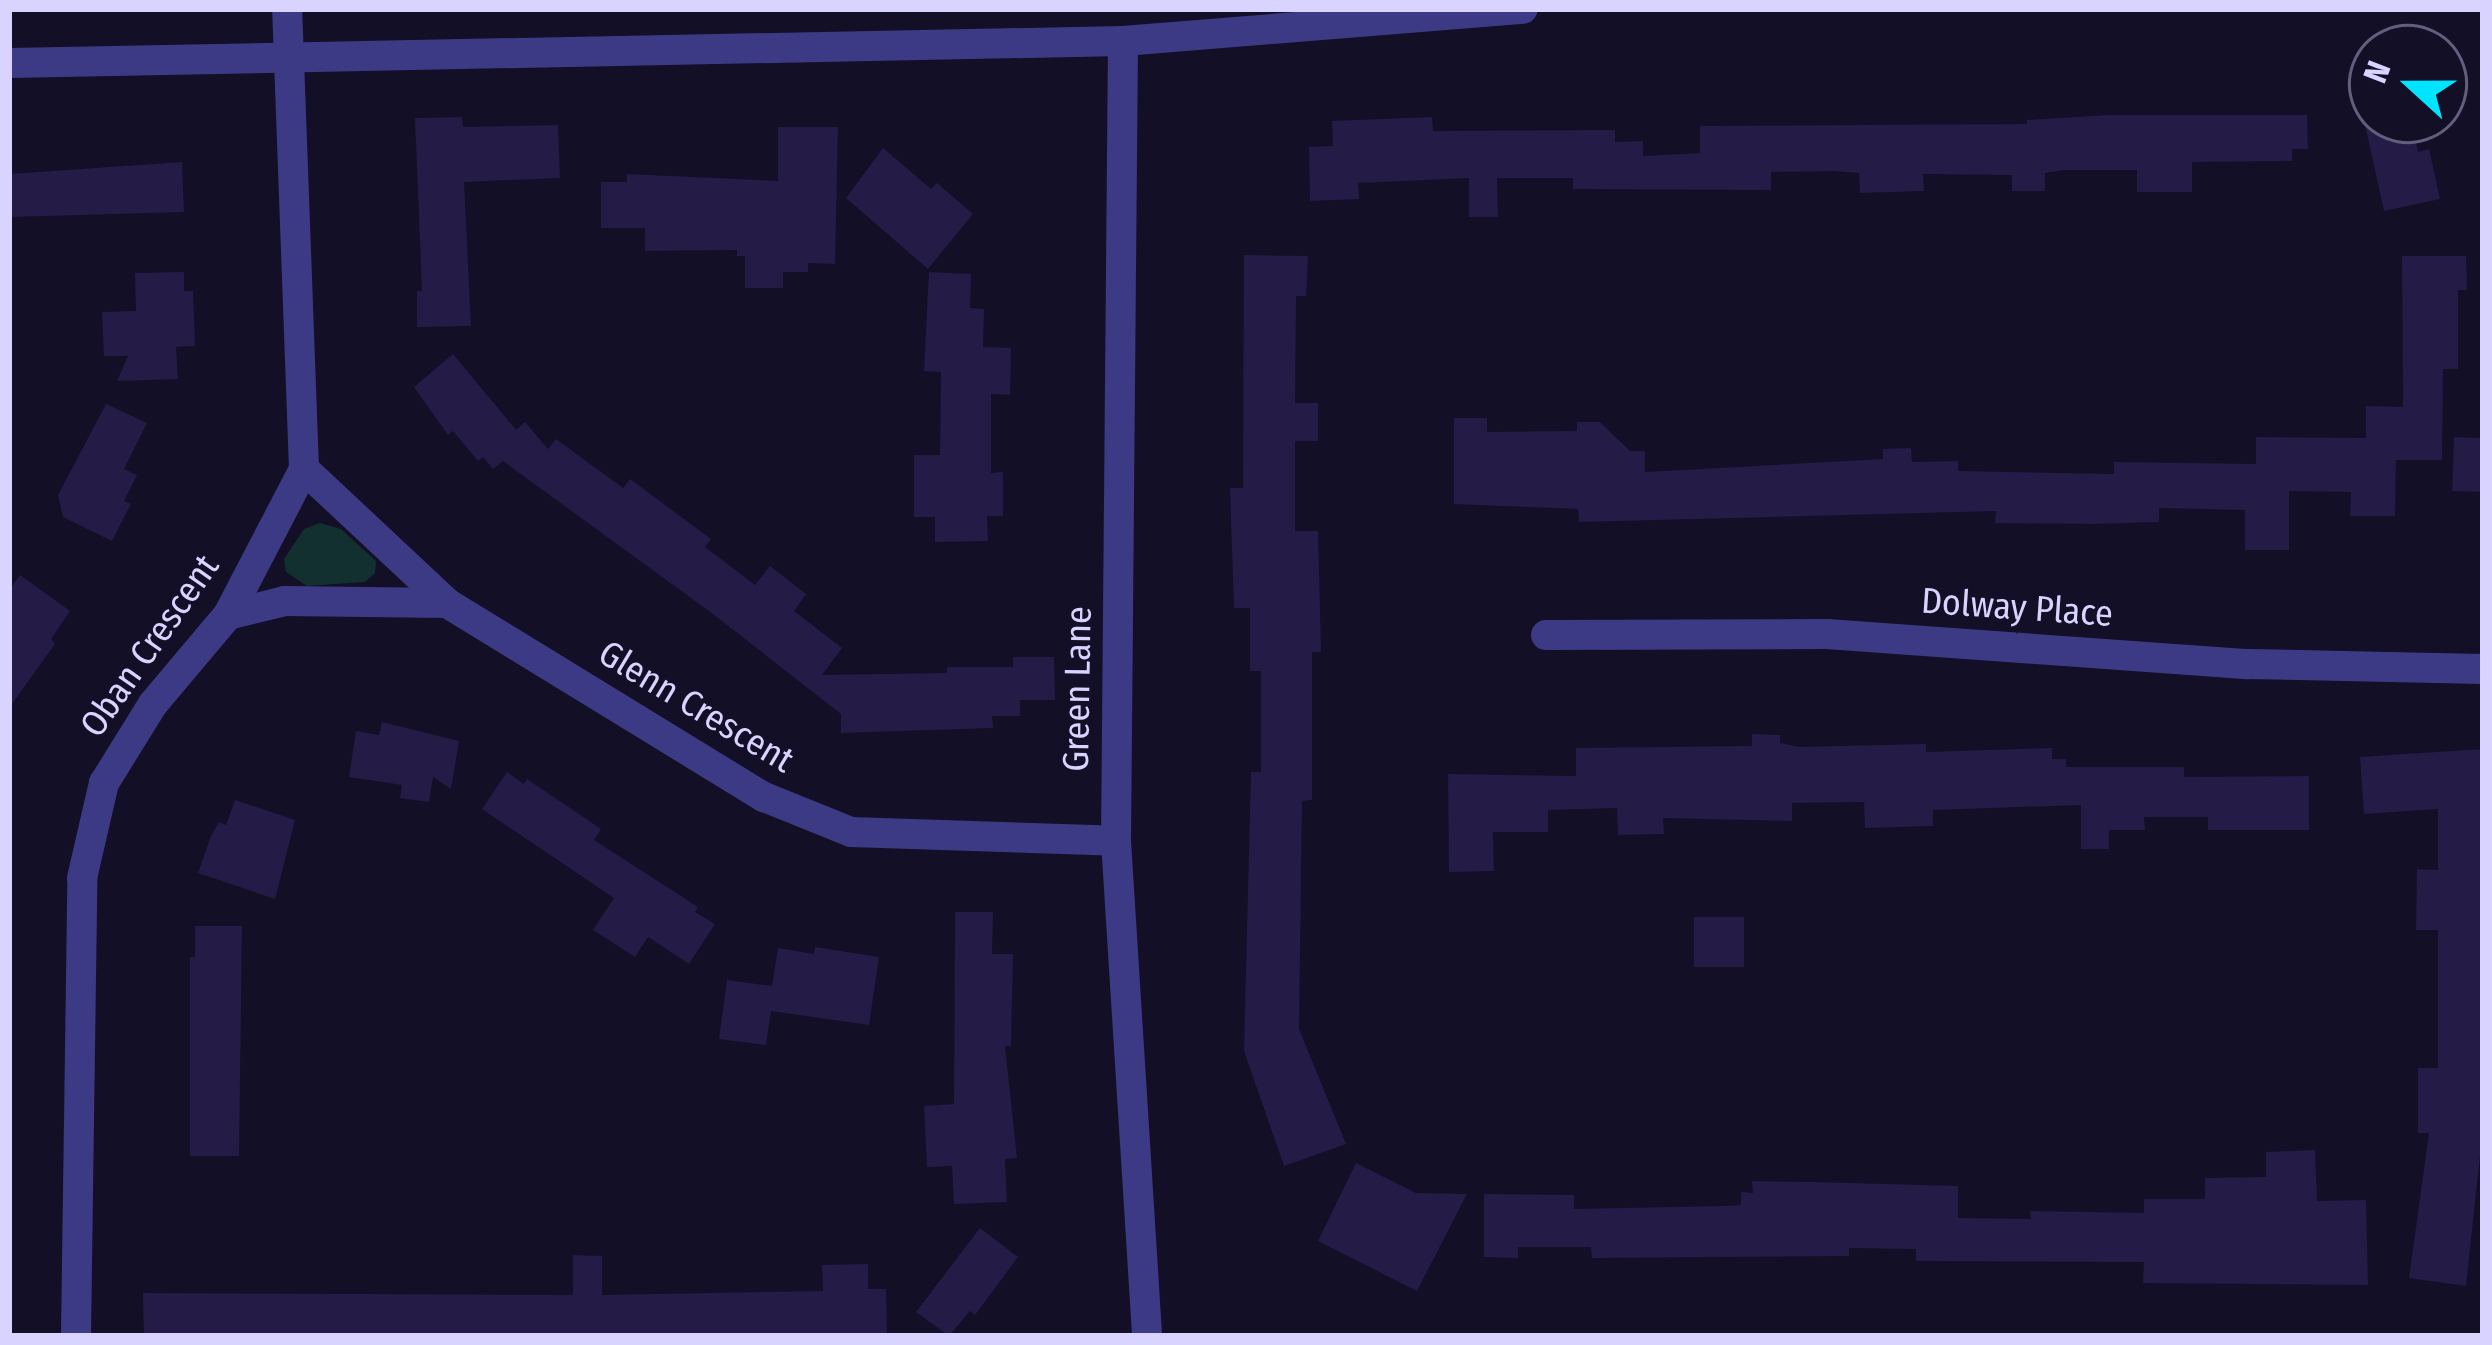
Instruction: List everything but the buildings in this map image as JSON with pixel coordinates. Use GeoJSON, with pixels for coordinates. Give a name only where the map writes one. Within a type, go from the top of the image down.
{"type":"FeatureCollection","features":[{"type":"Feature","properties":{"kind":"street","name":"Oban Crescent"},"geometry":{"type":"LineString","coordinates":[[76,1336],[82,878],[104,783],[154,704],[228,615],[304,469],[287,9]]}},
{"type":"Feature","properties":{"kind":"street"},"geometry":{"type":"LineString","coordinates":[[9,63],[1123,41],[1523,9]]}},
{"type":"Feature","properties":{"kind":"street","name":"Green Lane"},"geometry":{"type":"LineString","coordinates":[[1123,41],[1116,841],[1147,1336]]}},
{"type":"Feature","properties":{"kind":"street","name":"Glenn Crescent"},"geometry":{"type":"LineString","coordinates":[[304,469],[447,603],[764,796],[851,832],[1116,841]]}},
{"type":"Feature","properties":{"kind":"street"},"geometry":{"type":"LineString","coordinates":[[228,615],[285,601],[447,603]]}},
{"type":"Feature","properties":{"kind":"street","name":"Dolway Place"},"geometry":{"type":"LineString","coordinates":[[1546,635],[1827,634],[2248,664],[2483,669]]}},
{"type":"Feature","properties":{"kind":"green space"},"geometry":{"type":"Polygon","coordinates":[[[320,523],[341,529],[376,561],[375,573],[365,582],[307,586],[286,572],[284,559],[304,529],[320,523]]]}}]}
